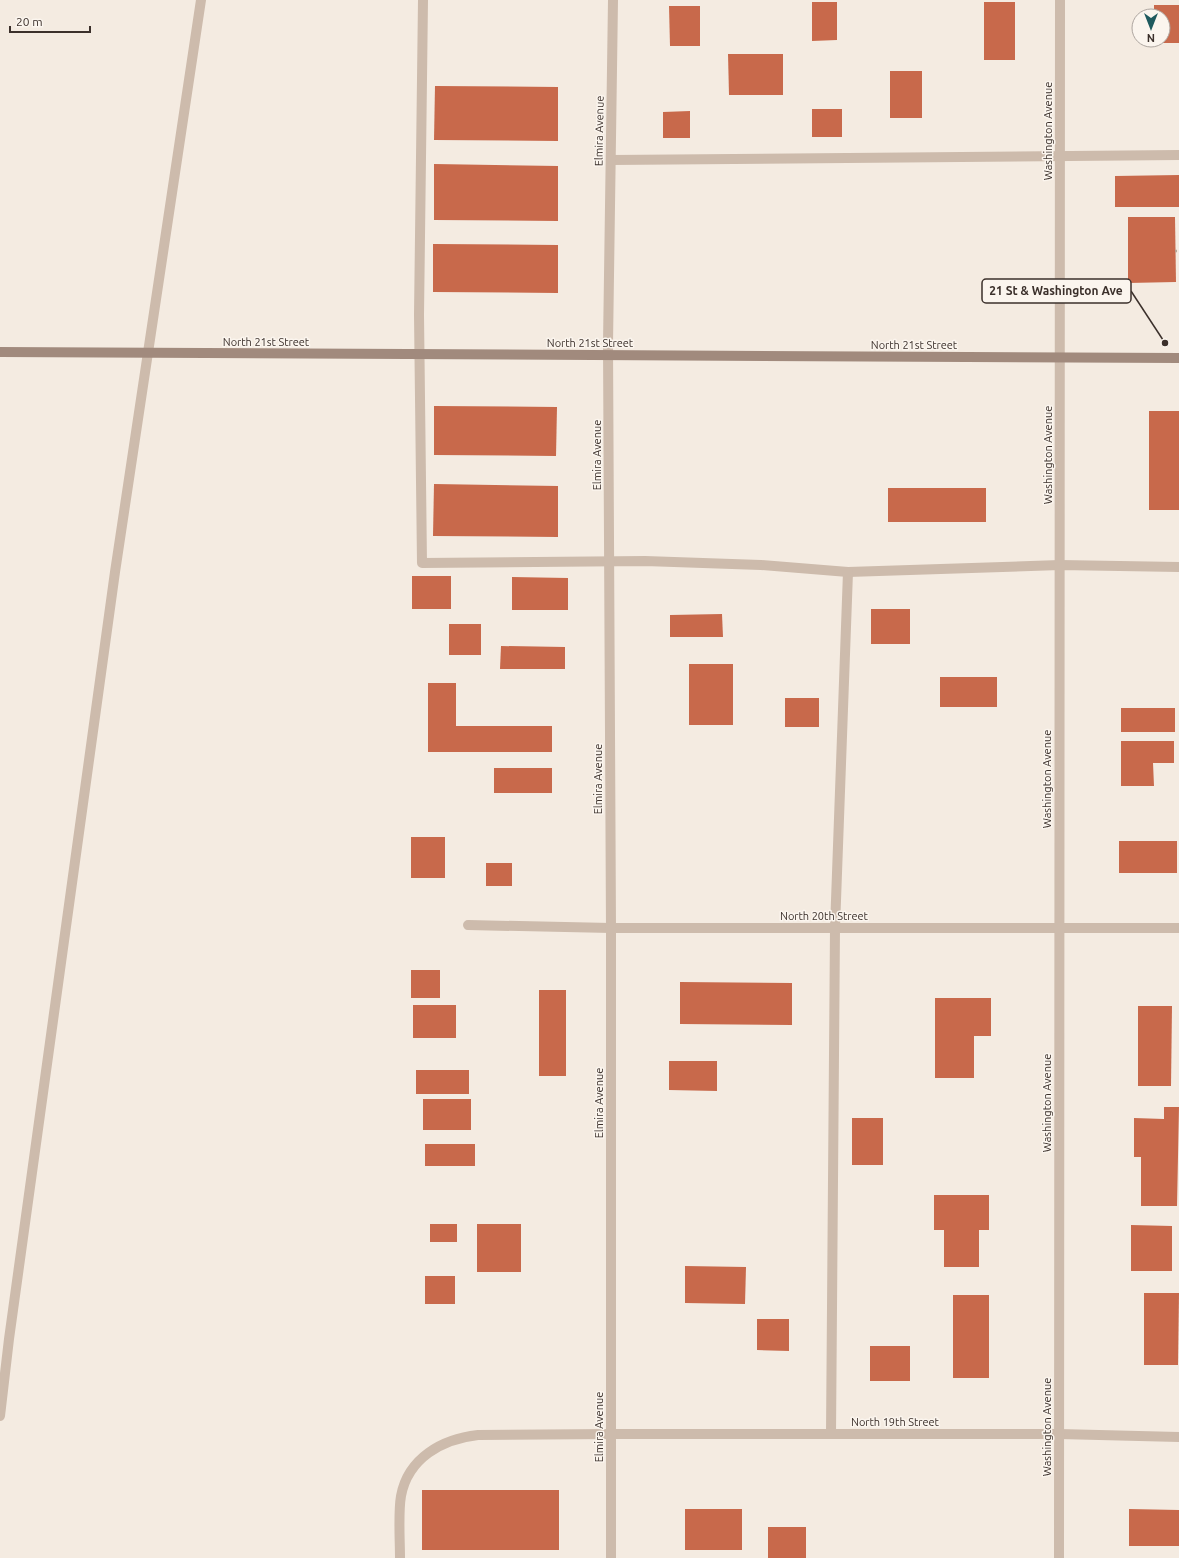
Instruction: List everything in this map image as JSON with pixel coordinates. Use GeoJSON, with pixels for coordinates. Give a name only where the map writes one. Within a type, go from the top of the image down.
{"type":"FeatureCollection","features":[{"type":"Feature","properties":{"kind":"street"},"geometry":{"type":"LineString","coordinates":[[0,1416],[116,572],[201,0]]}},
{"type":"Feature","properties":{"kind":"street"},"geometry":{"type":"LineString","coordinates":[[423,0],[419,315],[422,563],[645,561],[760,565],[848,572],[1060,565],[1179,567]]}},
{"type":"Feature","properties":{"kind":"street","name":"Elmira Avenue"},"geometry":{"type":"LineString","coordinates":[[611,1558],[611,928],[608,344],[613,0]]}},
{"type":"Feature","properties":{"kind":"street","name":"Washington Avenue"},"geometry":{"type":"LineString","coordinates":[[1059,1558],[1061,358],[1060,0]]}},
{"type":"Feature","properties":{"kind":"street"},"geometry":{"type":"LineString","coordinates":[[611,160],[1179,155]]}},
{"type":"Feature","properties":{"kind":"street","name":"North 21st Street"},"geometry":{"type":"LineString","coordinates":[[0,352],[1179,358]]}},
{"type":"Feature","properties":{"kind":"street"},"geometry":{"type":"LineString","coordinates":[[831,1434],[835,928],[848,572]]}},
{"type":"Feature","properties":{"kind":"street","name":"North 20th Street"},"geometry":{"type":"LineString","coordinates":[[468,925],[611,928],[1179,928]]}},
{"type":"Feature","properties":{"kind":"street","name":"North 19th Street"},"geometry":{"type":"LineString","coordinates":[[400,1558],[401,1498],[404,1485],[414,1467],[424,1456],[439,1446],[466,1437],[478,1435],[1059,1434],[1179,1437]]}},
{"type":"Feature","properties":{"kind":"building"},"geometry":{"type":"Polygon","coordinates":[[[812,2],[837,2],[837,40],[812,41],[812,2]]]}},
{"type":"Feature","properties":{"kind":"building"},"geometry":{"type":"Polygon","coordinates":[[[984,2],[1015,2],[1015,60],[984,60],[984,2]]]}},
{"type":"Feature","properties":{"kind":"building"},"geometry":{"type":"Polygon","coordinates":[[[1154,5],[1179,5],[1179,43],[1171,43],[1171,8],[1154,8],[1154,5]]]}},
{"type":"Feature","properties":{"kind":"building"},"geometry":{"type":"Polygon","coordinates":[[[669,6],[700,6],[700,46],[670,46],[669,6]]]}},
{"type":"Feature","properties":{"kind":"building"},"geometry":{"type":"Polygon","coordinates":[[[728,54],[783,54],[783,95],[729,95],[728,54]]]}},
{"type":"Feature","properties":{"kind":"building"},"geometry":{"type":"Polygon","coordinates":[[[890,71],[922,71],[922,118],[890,118],[890,71]]]}},
{"type":"Feature","properties":{"kind":"building"},"geometry":{"type":"Polygon","coordinates":[[[435,86],[558,87],[558,141],[434,140],[435,86]]]}},
{"type":"Feature","properties":{"kind":"building"},"geometry":{"type":"Polygon","coordinates":[[[812,109],[842,109],[842,137],[812,137],[812,109]]]}},
{"type":"Feature","properties":{"kind":"building"},"geometry":{"type":"Polygon","coordinates":[[[690,111],[690,138],[663,138],[663,112],[690,111]]]}},
{"type":"Feature","properties":{"kind":"building"},"geometry":{"type":"Polygon","coordinates":[[[434,164],[558,166],[558,221],[434,220],[434,164]]]}},
{"type":"Feature","properties":{"kind":"building"},"geometry":{"type":"Polygon","coordinates":[[[1179,175],[1179,207],[1115,207],[1115,176],[1179,175]]]}},
{"type":"Feature","properties":{"kind":"building"},"geometry":{"type":"Polygon","coordinates":[[[1128,217],[1175,217],[1176,282],[1128,283],[1128,217]]]}},
{"type":"Feature","properties":{"kind":"building"},"geometry":{"type":"Polygon","coordinates":[[[433,244],[558,245],[558,293],[433,292],[433,244]]]}},
{"type":"Feature","properties":{"kind":"building"},"geometry":{"type":"Polygon","coordinates":[[[434,406],[557,407],[556,456],[434,455],[434,406]]]}},
{"type":"Feature","properties":{"kind":"building"},"geometry":{"type":"Polygon","coordinates":[[[1149,411],[1179,411],[1179,510],[1149,510],[1149,411]]]}},
{"type":"Feature","properties":{"kind":"building"},"geometry":{"type":"Polygon","coordinates":[[[434,484],[558,486],[558,537],[433,536],[434,484]]]}},
{"type":"Feature","properties":{"kind":"building"},"geometry":{"type":"Polygon","coordinates":[[[888,488],[986,488],[986,522],[888,522],[888,488]]]}},
{"type":"Feature","properties":{"kind":"building"},"geometry":{"type":"Polygon","coordinates":[[[412,576],[451,576],[451,609],[412,609],[412,576]]]}},
{"type":"Feature","properties":{"kind":"building"},"geometry":{"type":"Polygon","coordinates":[[[512,577],[568,578],[568,610],[512,610],[512,577]]]}},
{"type":"Feature","properties":{"kind":"building"},"geometry":{"type":"Polygon","coordinates":[[[871,609],[910,609],[910,644],[871,644],[871,609]]]}},
{"type":"Feature","properties":{"kind":"building"},"geometry":{"type":"Polygon","coordinates":[[[722,614],[723,637],[670,637],[670,615],[722,614]]]}},
{"type":"Feature","properties":{"kind":"building"},"geometry":{"type":"Polygon","coordinates":[[[449,624],[481,624],[481,655],[449,655],[449,624]]]}},
{"type":"Feature","properties":{"kind":"building"},"geometry":{"type":"Polygon","coordinates":[[[501,646],[565,647],[565,669],[500,669],[501,646]]]}},
{"type":"Feature","properties":{"kind":"building"},"geometry":{"type":"Polygon","coordinates":[[[689,664],[733,664],[733,725],[689,725],[689,664]]]}},
{"type":"Feature","properties":{"kind":"building"},"geometry":{"type":"Polygon","coordinates":[[[940,677],[997,677],[997,707],[940,707],[940,677]]]}},
{"type":"Feature","properties":{"kind":"building"},"geometry":{"type":"Polygon","coordinates":[[[428,683],[456,683],[456,726],[552,726],[552,752],[428,752],[428,683]]]}},
{"type":"Feature","properties":{"kind":"building"},"geometry":{"type":"Polygon","coordinates":[[[785,698],[819,698],[819,727],[785,727],[785,698]]]}},
{"type":"Feature","properties":{"kind":"building"},"geometry":{"type":"Polygon","coordinates":[[[1121,708],[1175,708],[1175,732],[1121,732],[1121,708]]]}},
{"type":"Feature","properties":{"kind":"building"},"geometry":{"type":"Polygon","coordinates":[[[1121,741],[1174,741],[1174,763],[1153,763],[1154,786],[1121,786],[1121,741]]]}},
{"type":"Feature","properties":{"kind":"building"},"geometry":{"type":"Polygon","coordinates":[[[494,768],[552,768],[552,793],[494,793],[494,768]]]}},
{"type":"Feature","properties":{"kind":"building"},"geometry":{"type":"Polygon","coordinates":[[[411,837],[445,837],[445,878],[411,878],[411,837]]]}},
{"type":"Feature","properties":{"kind":"building"},"geometry":{"type":"Polygon","coordinates":[[[1119,841],[1177,841],[1177,873],[1119,873],[1119,841]]]}},
{"type":"Feature","properties":{"kind":"building"},"geometry":{"type":"Polygon","coordinates":[[[486,863],[512,863],[512,886],[486,886],[486,863]]]}},
{"type":"Feature","properties":{"kind":"building"},"geometry":{"type":"Polygon","coordinates":[[[411,970],[440,970],[440,998],[411,998],[411,970]]]}},
{"type":"Feature","properties":{"kind":"building"},"geometry":{"type":"Polygon","coordinates":[[[680,982],[792,983],[792,1025],[680,1024],[680,982]]]}},
{"type":"Feature","properties":{"kind":"building"},"geometry":{"type":"Polygon","coordinates":[[[539,990],[566,990],[566,1076],[539,1076],[539,990]]]}},
{"type":"Feature","properties":{"kind":"building"},"geometry":{"type":"Polygon","coordinates":[[[935,998],[991,998],[991,1036],[974,1036],[974,1078],[935,1078],[935,998]]]}},
{"type":"Feature","properties":{"kind":"building"},"geometry":{"type":"Polygon","coordinates":[[[413,1005],[456,1005],[456,1038],[413,1038],[413,1005]]]}},
{"type":"Feature","properties":{"kind":"building"},"geometry":{"type":"Polygon","coordinates":[[[1138,1006],[1172,1006],[1171,1086],[1138,1086],[1138,1006]]]}},
{"type":"Feature","properties":{"kind":"building"},"geometry":{"type":"Polygon","coordinates":[[[669,1061],[717,1061],[717,1091],[669,1090],[669,1061]]]}},
{"type":"Feature","properties":{"kind":"building"},"geometry":{"type":"Polygon","coordinates":[[[416,1070],[469,1070],[469,1094],[416,1094],[416,1070]]]}},
{"type":"Feature","properties":{"kind":"building"},"geometry":{"type":"Polygon","coordinates":[[[423,1099],[471,1099],[471,1130],[423,1130],[423,1099]]]}},
{"type":"Feature","properties":{"kind":"building"},"geometry":{"type":"Polygon","coordinates":[[[1164,1107],[1179,1107],[1177,1206],[1141,1206],[1141,1157],[1134,1157],[1134,1118],[1164,1119],[1164,1107]]]}},
{"type":"Feature","properties":{"kind":"building"},"geometry":{"type":"Polygon","coordinates":[[[852,1118],[883,1118],[883,1165],[852,1165],[852,1118]]]}},
{"type":"Feature","properties":{"kind":"building"},"geometry":{"type":"Polygon","coordinates":[[[425,1144],[475,1144],[475,1166],[425,1166],[425,1144]]]}},
{"type":"Feature","properties":{"kind":"building"},"geometry":{"type":"Polygon","coordinates":[[[934,1195],[989,1195],[989,1230],[979,1230],[979,1267],[944,1267],[944,1230],[934,1230],[934,1195]]]}},
{"type":"Feature","properties":{"kind":"building"},"geometry":{"type":"Polygon","coordinates":[[[430,1224],[457,1224],[457,1242],[430,1242],[430,1224]]]}},
{"type":"Feature","properties":{"kind":"building"},"geometry":{"type":"Polygon","coordinates":[[[477,1224],[521,1224],[521,1272],[477,1272],[477,1224]]]}},
{"type":"Feature","properties":{"kind":"building"},"geometry":{"type":"Polygon","coordinates":[[[1131,1225],[1172,1226],[1172,1271],[1131,1271],[1131,1225]]]}},
{"type":"Feature","properties":{"kind":"building"},"geometry":{"type":"Polygon","coordinates":[[[685,1266],[746,1267],[745,1304],[685,1303],[685,1266]]]}},
{"type":"Feature","properties":{"kind":"building"},"geometry":{"type":"Polygon","coordinates":[[[425,1276],[455,1276],[455,1304],[425,1304],[425,1276]]]}},
{"type":"Feature","properties":{"kind":"building"},"geometry":{"type":"Polygon","coordinates":[[[1144,1293],[1179,1293],[1178,1365],[1144,1365],[1144,1293]]]}},
{"type":"Feature","properties":{"kind":"building"},"geometry":{"type":"Polygon","coordinates":[[[953,1295],[989,1295],[989,1378],[953,1378],[953,1295]]]}},
{"type":"Feature","properties":{"kind":"building"},"geometry":{"type":"Polygon","coordinates":[[[757,1319],[789,1319],[789,1351],[757,1350],[757,1319]]]}},
{"type":"Feature","properties":{"kind":"building"},"geometry":{"type":"Polygon","coordinates":[[[870,1346],[910,1346],[910,1381],[870,1381],[870,1346]]]}},
{"type":"Feature","properties":{"kind":"building"},"geometry":{"type":"Polygon","coordinates":[[[422,1490],[559,1490],[559,1550],[422,1550],[422,1490]]]}},
{"type":"Feature","properties":{"kind":"building"},"geometry":{"type":"Polygon","coordinates":[[[685,1509],[742,1509],[742,1550],[685,1550],[685,1509]]]}},
{"type":"Feature","properties":{"kind":"building"},"geometry":{"type":"Polygon","coordinates":[[[1129,1509],[1179,1510],[1179,1546],[1129,1546],[1129,1509]]]}},
{"type":"Feature","properties":{"kind":"building"},"geometry":{"type":"Polygon","coordinates":[[[768,1527],[806,1527],[806,1558],[768,1558],[768,1527]]]}},
{"type":"Feature","properties":{"kind":"place","name":"21 St & Washington Ave"},"geometry":{"type":"Point","coordinates":[1165,343]}}]}
